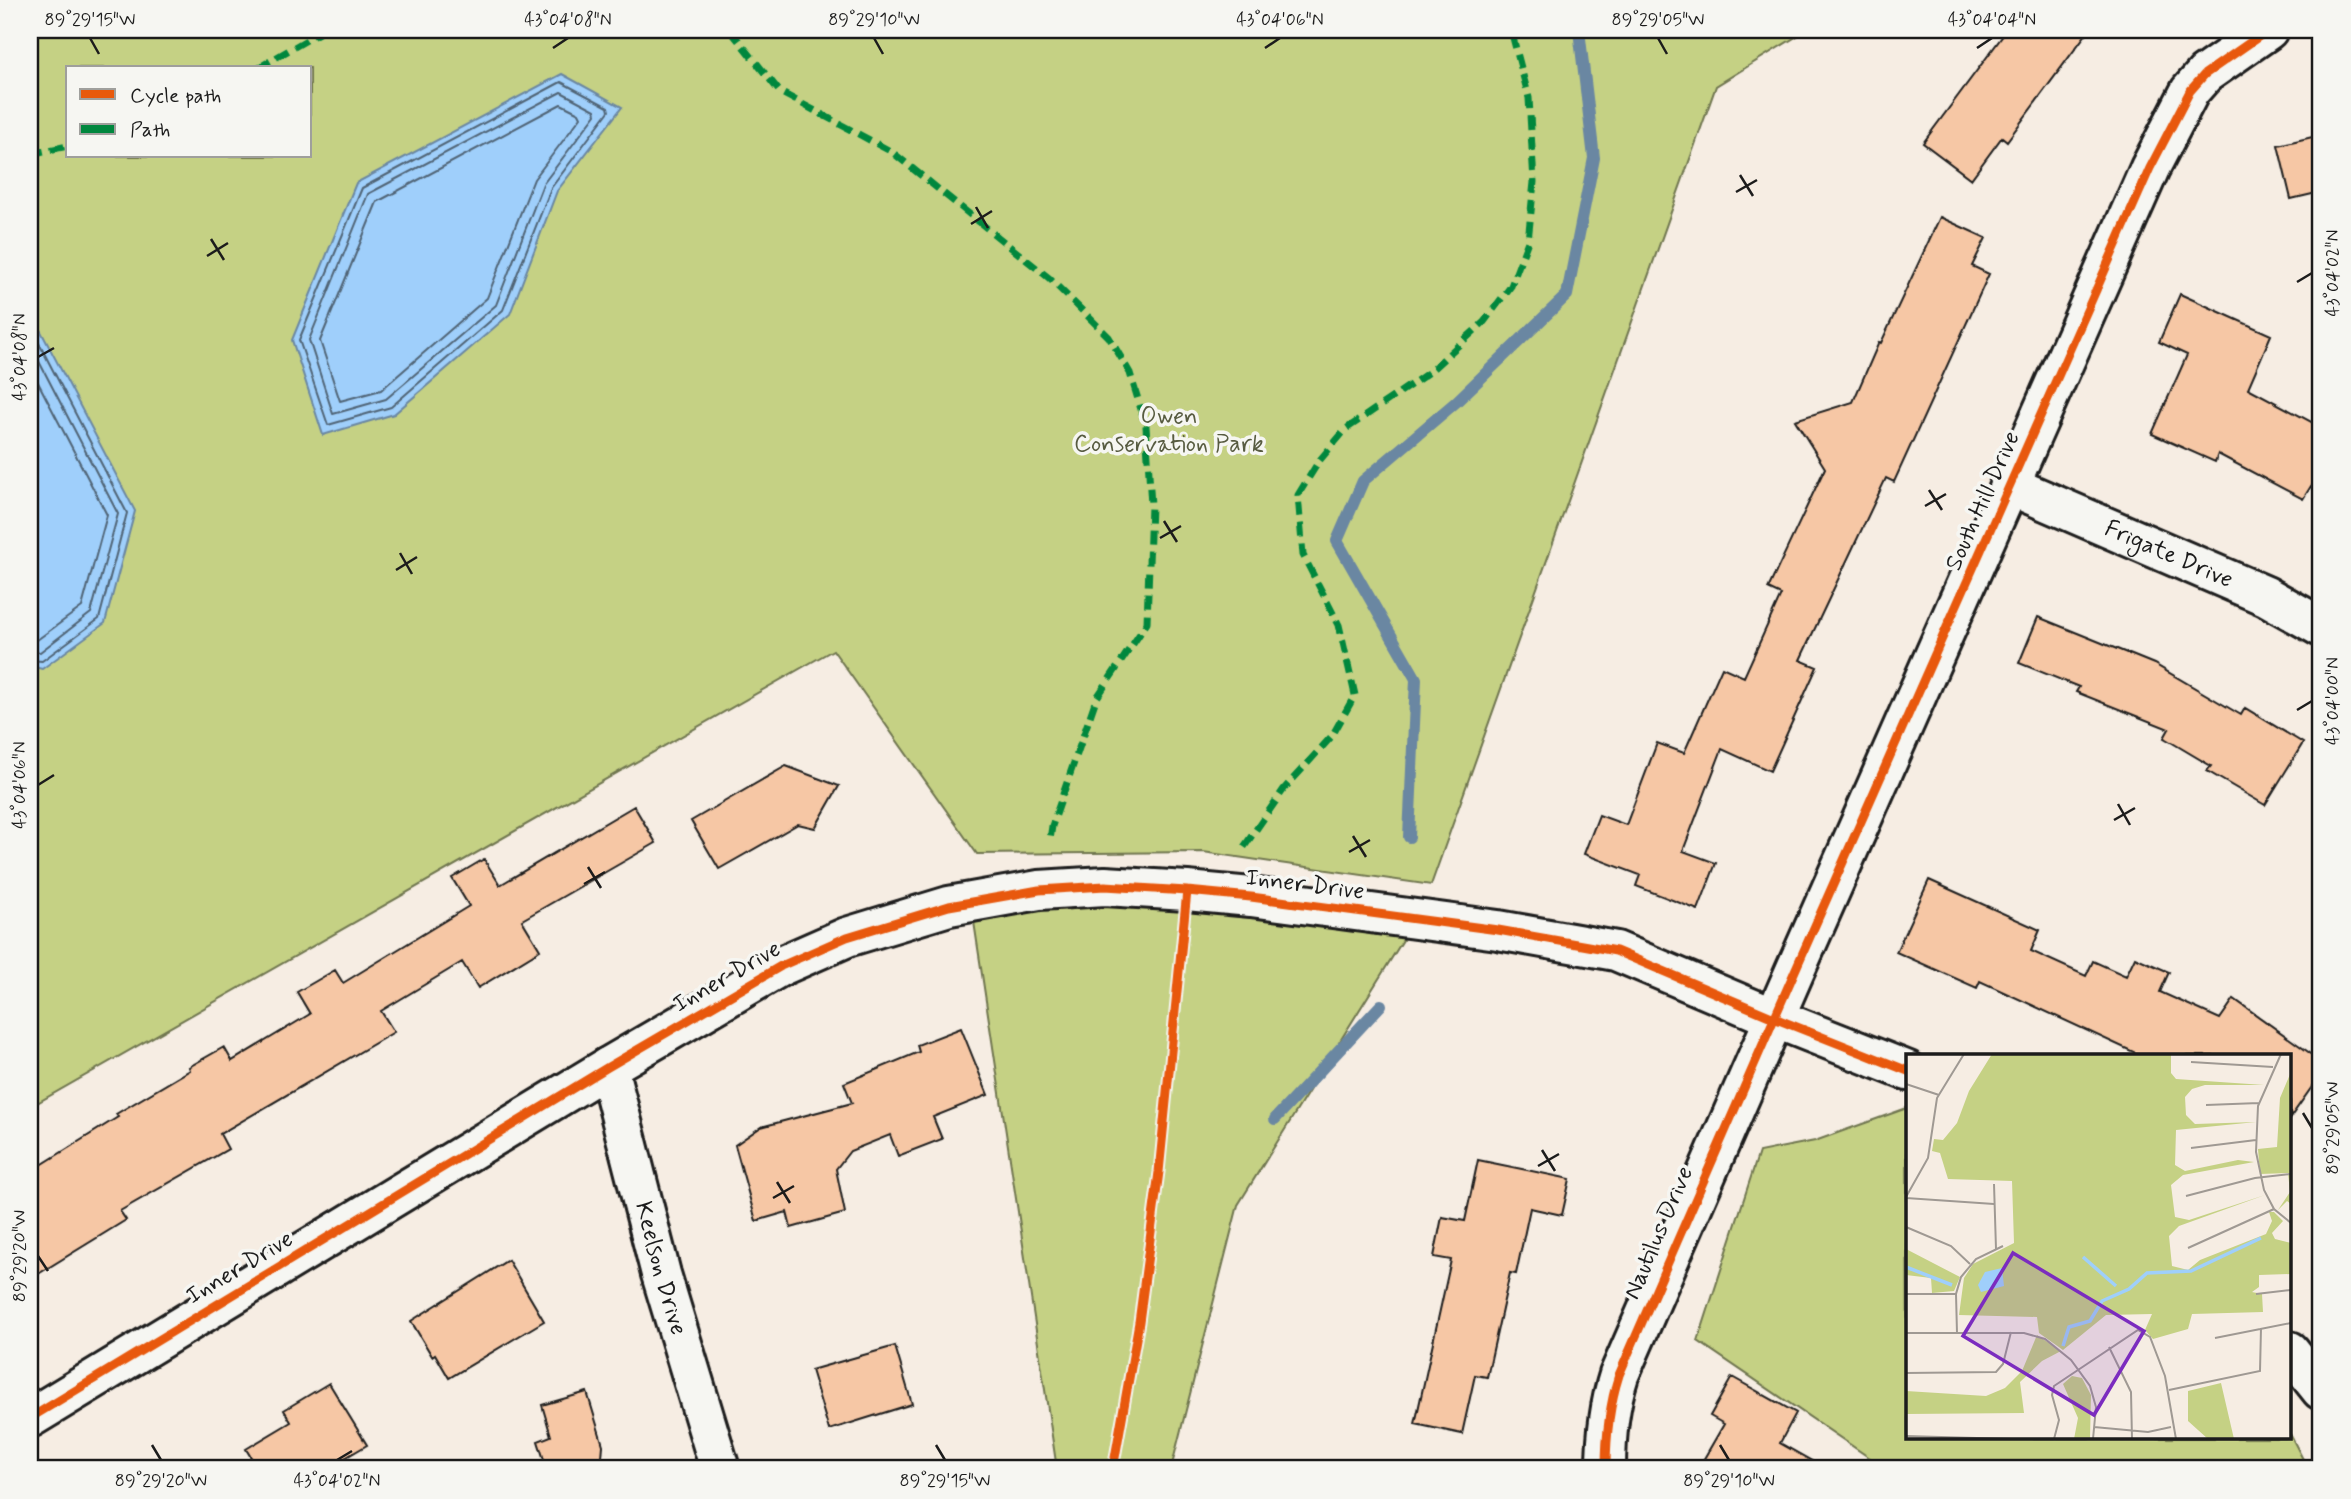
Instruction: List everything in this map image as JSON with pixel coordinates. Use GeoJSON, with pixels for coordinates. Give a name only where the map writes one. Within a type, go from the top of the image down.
{"type":"FeatureCollection","features":[{"type":"Feature","properties":{"kind":"street","name":"South Hill Drive"},"geometry":{"type":"LineString","coordinates":[[1774,1018],[2150,169],[2190,91],[2205,74],[2267,30]]}},
{"type":"Feature","properties":{"kind":"street","name":"Frigate Drive"},"geometry":{"type":"LineString","coordinates":[[2011,486],[2266,596],[2321,627]]}},
{"type":"Feature","properties":{"kind":"street","name":"Inner Drive"},"geometry":{"type":"LineString","coordinates":[[30,1418],[780,966],[848,937],[949,905],[1039,890],[1105,886],[1251,897],[1487,928],[1616,951],[1906,1070]]}},
{"type":"Feature","properties":{"kind":"street","name":"Nautilus Drive"},"geometry":{"type":"LineString","coordinates":[[1605,1469],[1611,1402],[1619,1374],[1774,1018]]}},
{"type":"Feature","properties":{"kind":"street","name":"Keelson Drive"},"geometry":{"type":"LineString","coordinates":[[608,1068],[661,1273],[720,1469]]}},
{"type":"Feature","properties":{"kind":"street"},"geometry":{"type":"LineString","coordinates":[[2292,1354],[2321,1390]]}},
{"type":"Feature","properties":{"kind":"green space","name":"Owen Conservation Park"},"geometry":{"type":"Polygon","coordinates":[[[30,30],[1807,30],[1716,86],[1431,885],[1203,852],[977,854],[833,650],[30,1107],[30,30]]]}},
{"type":"Feature","properties":{"kind":"green space"},"geometry":{"type":"Polygon","coordinates":[[[1039,890],[1416,919],[1238,1205],[1171,1469],[1057,1469],[971,902],[1039,890]]]}},
{"type":"Feature","properties":{"kind":"green space"},"geometry":{"type":"Polygon","coordinates":[[[1906,1108],[1906,1440],[2292,1440],[2292,1438],[2308,1469],[1886,1469],[1698,1341],[1759,1152],[1815,1141],[1906,1108]]]}},
{"type":"Feature","properties":{"kind":"water"},"geometry":{"type":"Polygon","coordinates":[[[562,74],[622,107],[557,191],[510,314],[394,414],[323,435],[292,340],[356,183],[562,74]]]}},
{"type":"Feature","properties":{"kind":"water"},"geometry":{"type":"Polygon","coordinates":[[[30,315],[33,316],[135,511],[105,623],[42,669],[30,666],[30,315]]]}},
{"type":"Feature","properties":{"kind":"building"},"geometry":{"type":"Polygon","coordinates":[[[2007,30],[2089,30],[2007,141],[2002,137],[1971,179],[1923,143],[2007,30]]]}},
{"type":"Feature","properties":{"kind":"building"},"geometry":{"type":"Polygon","coordinates":[[[2321,135],[2321,192],[2291,199],[2278,145],[2321,135]]]}},
{"type":"Feature","properties":{"kind":"building"},"geometry":{"type":"Polygon","coordinates":[[[1940,217],[1986,238],[1972,266],[1989,274],[1894,482],[1886,478],[1800,660],[1817,667],[1770,771],[1722,749],[1683,851],[1716,863],[1698,910],[1636,886],[1640,875],[1584,854],[1599,815],[1626,825],[1657,743],[1684,753],[1722,667],[1744,677],[1781,595],[1768,589],[1825,468],[1795,420],[1853,402],[1940,217]]]}},
{"type":"Feature","properties":{"kind":"building"},"geometry":{"type":"Polygon","coordinates":[[[2180,294],[2271,335],[2248,388],[2321,427],[2321,492],[2311,486],[2303,499],[2218,454],[2215,462],[2152,434],[2187,355],[2159,342],[2180,294]]]}},
{"type":"Feature","properties":{"kind":"building"},"geometry":{"type":"Polygon","coordinates":[[[2038,617],[2154,664],[2241,715],[2245,708],[2303,743],[2265,805],[2207,771],[2211,766],[2164,738],[2169,729],[2076,692],[2079,687],[2019,663],[2038,617]]]}},
{"type":"Feature","properties":{"kind":"building"},"geometry":{"type":"Polygon","coordinates":[[[786,766],[839,786],[815,828],[798,824],[719,869],[691,821],[786,766]]]}},
{"type":"Feature","properties":{"kind":"building"},"geometry":{"type":"Polygon","coordinates":[[[634,806],[656,843],[522,920],[540,950],[478,988],[462,962],[381,1011],[394,1032],[220,1134],[228,1149],[120,1211],[126,1220],[30,1279],[30,1172],[118,1117],[116,1114],[224,1047],[232,1061],[310,1014],[297,992],[335,970],[343,983],[469,906],[452,878],[484,859],[500,885],[634,806]]]}},
{"type":"Feature","properties":{"kind":"building"},"geometry":{"type":"Polygon","coordinates":[[[1929,880],[2040,930],[2031,951],[2086,976],[2093,961],[2126,976],[2135,957],[2169,972],[2160,992],[2220,1019],[2234,999],[2321,1061],[2321,1074],[2292,1115],[2292,1054],[2138,1054],[1980,981],[1977,988],[1896,952],[1929,880]]]}},
{"type":"Feature","properties":{"kind":"building"},"geometry":{"type":"Polygon","coordinates":[[[961,1028],[988,1095],[933,1117],[942,1139],[898,1156],[890,1135],[850,1151],[836,1169],[845,1213],[791,1228],[787,1212],[756,1221],[735,1145],[761,1127],[852,1103],[844,1083],[919,1052],[917,1045],[961,1028]]]}},
{"type":"Feature","properties":{"kind":"building"},"geometry":{"type":"Polygon","coordinates":[[[1478,1160],[1570,1179],[1562,1215],[1530,1208],[1516,1274],[1510,1273],[1487,1377],[1475,1375],[1462,1434],[1415,1424],[1451,1260],[1434,1257],[1442,1217],[1465,1221],[1478,1160]]]}},
{"type":"Feature","properties":{"kind":"building"},"geometry":{"type":"Polygon","coordinates":[[[508,1260],[544,1321],[449,1378],[411,1321],[508,1260]]]}},
{"type":"Feature","properties":{"kind":"building"},"geometry":{"type":"Polygon","coordinates":[[[895,1346],[912,1404],[829,1430],[811,1370],[895,1346]]]}},
{"type":"Feature","properties":{"kind":"building"},"geometry":{"type":"Polygon","coordinates":[[[1732,1377],[1796,1413],[1780,1443],[1826,1469],[1698,1469],[1724,1424],[1710,1416],[1732,1377]]]}},
{"type":"Feature","properties":{"kind":"building"},"geometry":{"type":"Polygon","coordinates":[[[329,1383],[367,1445],[326,1469],[258,1469],[246,1449],[291,1422],[284,1410],[329,1383]]]}},
{"type":"Feature","properties":{"kind":"building"},"geometry":{"type":"Polygon","coordinates":[[[587,1392],[603,1445],[602,1457],[593,1469],[547,1469],[538,1441],[551,1436],[542,1405],[587,1392]]]}},
{"type":"Feature","properties":{"kind":"waterway"},"geometry":{"type":"LineString","coordinates":[[1409,837],[1416,679],[1337,541],[1363,481],[1456,402],[1567,295],[1594,158],[1579,30]]}},
{"type":"Feature","properties":{"kind":"waterway"},"geometry":{"type":"LineString","coordinates":[[1275,1119],[1381,1005]]}},
{"type":"Feature","properties":{"kind":"marked path"},"geometry":{"type":"LineString","coordinates":[[261,66],[324,30]]}},
{"type":"Feature","properties":{"kind":"marked path"},"geometry":{"type":"LineString","coordinates":[[730,30],[780,92],[892,152],[1049,278],[1109,337],[1130,373],[1146,426],[1151,505],[1147,623],[1096,699],[1052,826],[1050,840]]}},
{"type":"Feature","properties":{"kind":"marked path"},"geometry":{"type":"LineString","coordinates":[[1244,847],[1284,789],[1332,736],[1355,695],[1339,625],[1303,555],[1298,495],[1319,461],[1346,429],[1428,373],[1484,322],[1511,286],[1528,241],[1534,182],[1529,98],[1511,30]]}},
{"type":"Feature","properties":{"kind":"marked path"},"geometry":{"type":"LineString","coordinates":[[30,154],[66,146]]}},
{"type":"Feature","properties":{"kind":"cycle path"},"geometry":{"type":"LineString","coordinates":[[1606,1469],[1609,1421],[1619,1375],[2150,168],[2190,91],[2205,74],[2268,30]]}},
{"type":"Feature","properties":{"kind":"cycle path"},"geometry":{"type":"LineString","coordinates":[[30,1418],[608,1067],[781,966],[847,937],[949,906],[1039,890],[1105,886],[1251,897],[1498,930],[1616,951],[1906,1070]]}},
{"type":"Feature","properties":{"kind":"cycle path"},"geometry":{"type":"LineString","coordinates":[[1113,1469],[1139,1322],[1159,1172],[1187,891]]}}]}
